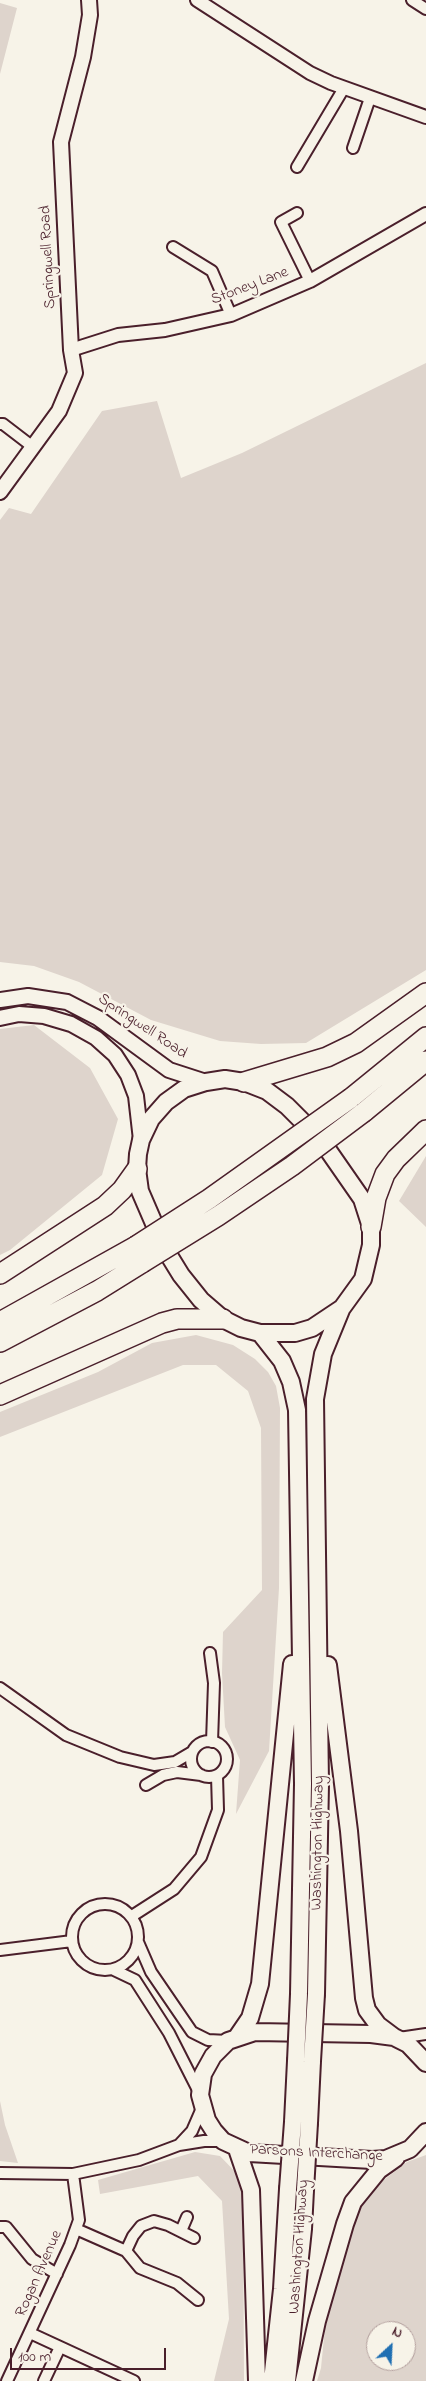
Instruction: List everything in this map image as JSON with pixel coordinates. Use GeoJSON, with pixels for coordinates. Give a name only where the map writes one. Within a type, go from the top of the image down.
{"type":"FeatureCollection","features":[{"type":"Feature","properties":{"kind":"highway"},"geometry":{"type":"LineString","coordinates":[[244,1082],[327,1057],[356,1043],[426,993]]}},
{"type":"Feature","properties":{"kind":"highway"},"geometry":{"type":"LineString","coordinates":[[0,1342],[97,1291],[139,1255],[351,1098],[426,1037]]}},
{"type":"Feature","properties":{"kind":"highway"},"geometry":{"type":"LineString","coordinates":[[0,1322],[218,1216],[292,1166],[364,1112],[426,1061]]}},
{"type":"Feature","properties":{"kind":"highway"},"geometry":{"type":"LineString","coordinates":[[371,1228],[376,1198],[385,1174],[396,1158],[426,1130]]}},
{"type":"Feature","properties":{"kind":"highway"},"geometry":{"type":"LineString","coordinates":[[0,1274],[105,1206],[122,1190],[137,1169]]}},
{"type":"Feature","properties":{"kind":"highway"},"geometry":{"type":"LineString","coordinates":[[0,1395],[162,1323],[177,1319],[223,1319]]}},
{"type":"Feature","properties":{"kind":"main road","name":"Springwell Road"},"geometry":{"type":"LineString","coordinates":[[0,492],[59,411],[75,372],[71,350],[61,142],[83,57],[90,15],[89,0]]}},
{"type":"Feature","properties":{"kind":"main road","name":"Springwell Road"},"geometry":{"type":"LineString","coordinates":[[0,1000],[28,996],[67,1002],[98,1018],[169,1070],[206,1082]]}},
{"type":"Feature","properties":{"kind":"main road"},"geometry":{"type":"LineString","coordinates":[[0,1018],[19,1014],[44,1016],[71,1024],[96,1038],[115,1055],[128,1075],[136,1096],[142,1140]]}},
{"type":"Feature","properties":{"kind":"main road"},"geometry":{"type":"LineString","coordinates":[[225,1080],[244,1082],[267,1090],[293,1111],[316,1134],[336,1159],[362,1198],[371,1228],[371,1245],[363,1279],[342,1308],[328,1319],[304,1330],[278,1335],[260,1333],[241,1328],[223,1319],[201,1300],[181,1275],[164,1249],[140,1191],[137,1169],[142,1140],[151,1119],[166,1102],[184,1089],[206,1082],[225,1080]]}},
{"type":"Feature","properties":{"kind":"main road","name":"Washington Highway"},"geometry":{"type":"LineString","coordinates":[[287,2381],[303,2238],[305,2190],[301,2123],[308,1994],[320,1877],[319,1596],[315,1399],[323,1354],[342,1308]]}},
{"type":"Feature","properties":{"kind":"main road","name":"Washington Highway"},"geometry":{"type":"LineString","coordinates":[[260,1333],[282,1361],[292,1382],[297,1410],[308,1994]]}},
{"type":"Feature","properties":{"kind":"main road"},"geometry":{"type":"LineString","coordinates":[[201,2101],[203,2074],[213,2056],[233,2039],[250,2018],[260,1984],[299,1594]]}},
{"type":"Feature","properties":{"kind":"main road"},"geometry":{"type":"LineString","coordinates":[[319,1596],[350,1831],[364,1998],[368,2010],[378,2025],[408,2044],[426,2062]]}},
{"type":"Feature","properties":{"kind":"main road"},"geometry":{"type":"LineString","coordinates":[[233,2039],[255,2032],[371,2034],[396,2038]]}},
{"type":"Feature","properties":{"kind":"main road","name":"Parsons Interchange"},"geometry":{"type":"LineString","coordinates":[[201,2101],[207,2120],[223,2141],[237,2149],[260,2154],[372,2160],[412,2149]]}},
{"type":"Feature","properties":{"kind":"main road","name":"Washington Highway"},"geometry":{"type":"LineString","coordinates":[[272,2381],[282,2289],[288,2189],[301,2123]]}},
{"type":"Feature","properties":{"kind":"main road"},"geometry":{"type":"LineString","coordinates":[[304,2381],[318,2321],[353,2202],[379,2170],[412,2149],[426,2132]]}},
{"type":"Feature","properties":{"kind":"main road"},"geometry":{"type":"LineString","coordinates":[[237,2149],[251,2190],[257,2381]]}},
{"type":"Feature","properties":{"kind":"street"},"geometry":{"type":"LineString","coordinates":[[197,0],[304,69],[344,88],[426,117]]}},
{"type":"Feature","properties":{"kind":"street"},"geometry":{"type":"LineString","coordinates":[[412,0],[426,9]]}},
{"type":"Feature","properties":{"kind":"street"},"geometry":{"type":"LineString","coordinates":[[297,168],[344,88]]}},
{"type":"Feature","properties":{"kind":"street"},"geometry":{"type":"LineString","coordinates":[[353,148],[370,98]]}},
{"type":"Feature","properties":{"kind":"street"},"geometry":{"type":"LineString","coordinates":[[297,213],[281,222],[310,281]]}},
{"type":"Feature","properties":{"kind":"street","name":"Stoney Lane"},"geometry":{"type":"LineString","coordinates":[[71,350],[118,335],[165,330],[230,315],[310,281],[426,214]]}},
{"type":"Feature","properties":{"kind":"street"},"geometry":{"type":"LineString","coordinates":[[173,247],[212,271],[230,315]]}},
{"type":"Feature","properties":{"kind":"street"},"geometry":{"type":"LineString","coordinates":[[0,424],[3,424],[33,447]]}},
{"type":"Feature","properties":{"kind":"street"},"geometry":{"type":"LineString","coordinates":[[210,1653],[214,1683],[212,1742]]}},
{"type":"Feature","properties":{"kind":"street"},"geometry":{"type":"LineString","coordinates":[[0,1688],[66,1735],[120,1757],[154,1765],[175,1762],[192,1752],[200,1743],[212,1742],[222,1746],[227,1755],[225,1768],[217,1776],[218,1810],[202,1857],[174,1889],[132,1916]]}},
{"type":"Feature","properties":{"kind":"street"},"geometry":{"type":"LineString","coordinates":[[192,1752],[193,1766],[201,1775]]}},
{"type":"Feature","properties":{"kind":"street"},"geometry":{"type":"LineString","coordinates":[[154,1765],[148,1775],[146,1785],[163,1774],[177,1772],[217,1776]]}},
{"type":"Feature","properties":{"kind":"street"},"geometry":{"type":"LineString","coordinates":[[179,2145],[192,2131],[201,2101],[169,2033],[135,1980],[114,1970],[104,1970],[86,1964],[78,1956],[72,1941],[72,1929],[78,1917],[94,1905],[115,1904],[132,1916],[137,1926],[138,1942],[151,1972],[192,2032],[208,2040],[233,2039]]}},
{"type":"Feature","properties":{"kind":"street"},"geometry":{"type":"LineString","coordinates":[[0,1950],[72,1941]]}},
{"type":"Feature","properties":{"kind":"street"},"geometry":{"type":"LineString","coordinates":[[114,1970],[129,1960],[138,1942]]}},
{"type":"Feature","properties":{"kind":"street"},"geometry":{"type":"LineString","coordinates":[[396,2038],[426,2034]]}},
{"type":"Feature","properties":{"kind":"street"},"geometry":{"type":"LineString","coordinates":[[0,2173],[73,2174],[139,2160],[179,2145],[204,2141],[223,2141]]}},
{"type":"Feature","properties":{"kind":"street","name":"Rogan Avenue"},"geometry":{"type":"LineString","coordinates":[[7,2381],[57,2274],[79,2220],[73,2174]]}},
{"type":"Feature","properties":{"kind":"street"},"geometry":{"type":"LineString","coordinates":[[181,2231],[187,2217]]}},
{"type":"Feature","properties":{"kind":"street"},"geometry":{"type":"LineString","coordinates":[[126,2251],[132,2236],[141,2226],[154,2222],[181,2231],[194,2238]]}},
{"type":"Feature","properties":{"kind":"street"},"geometry":{"type":"LineString","coordinates":[[0,2227],[6,2227],[32,2259],[57,2274]]}},
{"type":"Feature","properties":{"kind":"street"},"geometry":{"type":"LineString","coordinates":[[76,2229],[126,2251],[140,2268],[177,2283],[198,2300]]}},
{"type":"Feature","properties":{"kind":"street"},"geometry":{"type":"LineString","coordinates":[[30,2333],[134,2381]]}},
{"type":"Feature","properties":{"kind":"street"},"geometry":{"type":"LineString","coordinates":[[44,2381],[60,2347]]}},
{"type":"Feature","properties":{"kind":"shaded area"},"geometry":{"type":"Polygon","coordinates":[[[0,3],[17,8],[0,74],[0,3]]]}},
{"type":"Feature","properties":{"kind":"shaded area"},"geometry":{"type":"Polygon","coordinates":[[[426,363],[426,970],[306,1043],[261,1044],[220,1041],[151,1020],[79,982],[34,966],[0,962],[0,520],[9,508],[31,514],[102,411],[157,401],[181,478],[242,453],[426,363]]]}},
{"type":"Feature","properties":{"kind":"shaded area"},"geometry":{"type":"Polygon","coordinates":[[[34,1025],[90,1068],[118,1119],[102,1175],[10,1250],[0,1255],[0,1029],[34,1025]]]}},
{"type":"Feature","properties":{"kind":"shaded area"},"geometry":{"type":"Polygon","coordinates":[[[426,1156],[426,1227],[399,1201],[426,1156]]]}},
{"type":"Feature","properties":{"kind":"shaded area"},"geometry":{"type":"Polygon","coordinates":[[[196,1335],[233,1345],[255,1359],[268,1372],[276,1386],[280,1408],[279,1588],[269,1751],[236,1814],[240,1760],[225,1727],[222,1673],[223,1632],[262,1590],[261,1428],[248,1391],[216,1365],[183,1365],[0,1437],[0,1412],[98,1372],[152,1343],[196,1335]]]}},
{"type":"Feature","properties":{"kind":"shaded area"},"geometry":{"type":"Polygon","coordinates":[[[0,2101],[5,2125],[18,2163],[0,2161],[0,2101]]]}},
{"type":"Feature","properties":{"kind":"shaded area"},"geometry":{"type":"Polygon","coordinates":[[[195,2152],[220,2156],[243,2180],[244,2381],[214,2381],[229,2319],[222,2201],[198,2176],[100,2194],[98,2180],[195,2152]]]}},
{"type":"Feature","properties":{"kind":"shaded area"},"geometry":{"type":"Polygon","coordinates":[[[426,2155],[426,2381],[317,2381],[321,2368],[326,2317],[353,2219],[367,2193],[407,2162],[426,2155]]]}}]}
